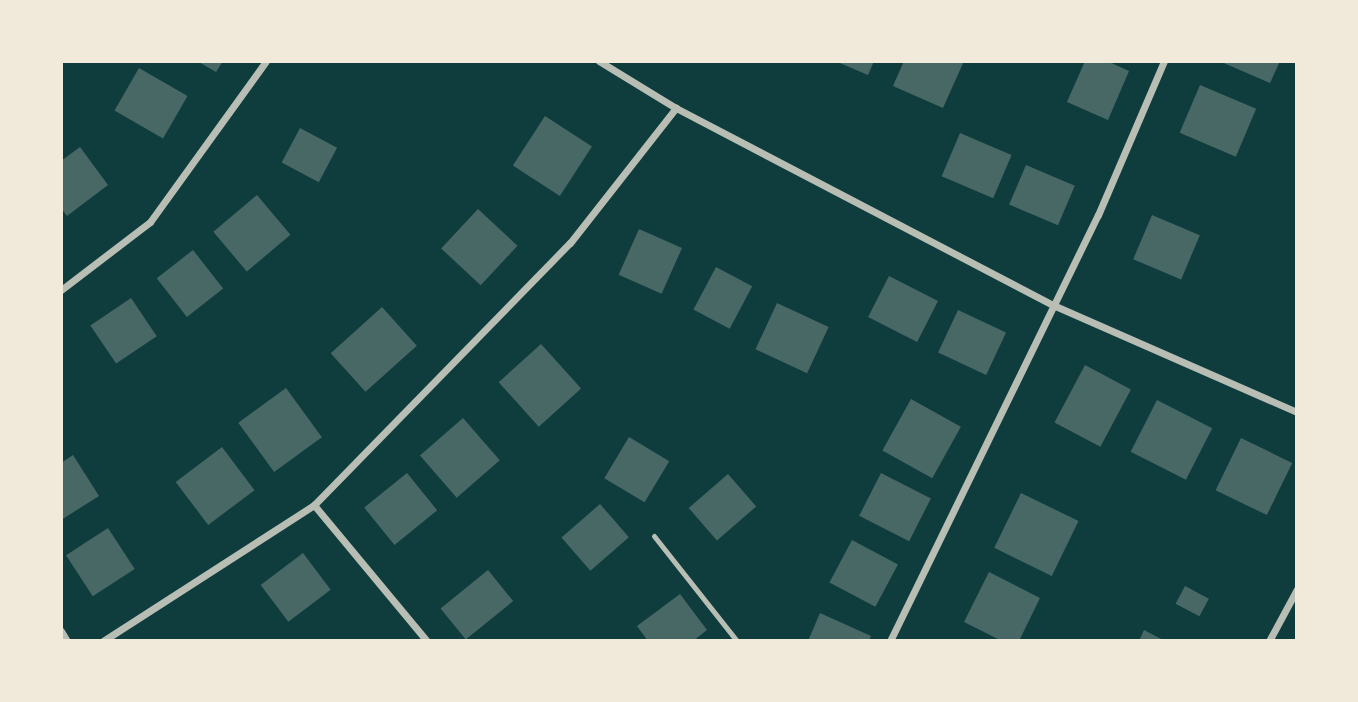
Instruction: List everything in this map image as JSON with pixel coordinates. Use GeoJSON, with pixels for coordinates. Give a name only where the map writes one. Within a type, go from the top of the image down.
{"type":"FeatureCollection","features":[{"type":"Feature","properties":{"kind":"street"},"geometry":{"type":"LineString","coordinates":[[61,290],[150,222],[266,61]]}},
{"type":"Feature","properties":{"kind":"street"},"geometry":{"type":"LineString","coordinates":[[599,61],[676,108],[1053,305],[1297,412]]}},
{"type":"Feature","properties":{"kind":"street"},"geometry":{"type":"LineString","coordinates":[[890,641],[1053,305],[1164,61]]}},
{"type":"Feature","properties":{"kind":"street"},"geometry":{"type":"LineString","coordinates":[[103,641],[314,505],[570,243],[676,108]]}},
{"type":"Feature","properties":{"kind":"street"},"geometry":{"type":"LineString","coordinates":[[314,505],[427,641]]}},
{"type":"Feature","properties":{"kind":"street"},"geometry":{"type":"LineString","coordinates":[[1269,641],[1297,589]]}},
{"type":"Feature","properties":{"kind":"street"},"geometry":{"type":"LineString","coordinates":[[61,631],[67,641]]}},
{"type":"Feature","properties":{"kind":"lane"},"geometry":{"type":"LineString","coordinates":[[654,536],[737,641]]}},
{"type":"Feature","properties":{"kind":"building"},"geometry":{"type":"Polygon","coordinates":[[[197,61],[223,61],[216,72],[197,61]]]}},
{"type":"Feature","properties":{"kind":"building"},"geometry":{"type":"Polygon","coordinates":[[[835,61],[874,61],[868,75],[835,61]]]}},
{"type":"Feature","properties":{"kind":"building"},"geometry":{"type":"Polygon","coordinates":[[[904,61],[964,61],[943,108],[893,86],[904,61]]]}},
{"type":"Feature","properties":{"kind":"building"},"geometry":{"type":"Polygon","coordinates":[[[1085,61],[1107,61],[1129,71],[1108,120],[1067,102],[1085,61]]]}},
{"type":"Feature","properties":{"kind":"building"},"geometry":{"type":"Polygon","coordinates":[[[1219,61],[1280,61],[1270,83],[1219,61]]]}},
{"type":"Feature","properties":{"kind":"building"},"geometry":{"type":"Polygon","coordinates":[[[139,68],[187,96],[163,138],[114,110],[139,68]]]}},
{"type":"Feature","properties":{"kind":"building"},"geometry":{"type":"Polygon","coordinates":[[[1200,85],[1256,109],[1236,157],[1180,133],[1200,85]]]}},
{"type":"Feature","properties":{"kind":"building"},"geometry":{"type":"Polygon","coordinates":[[[545,116],[592,146],[560,196],[513,165],[545,116]]]}},
{"type":"Feature","properties":{"kind":"building"},"geometry":{"type":"Polygon","coordinates":[[[300,128],[337,148],[319,182],[282,162],[300,128]]]}},
{"type":"Feature","properties":{"kind":"building"},"geometry":{"type":"Polygon","coordinates":[[[960,133],[1012,155],[993,198],[942,176],[960,133]]]}},
{"type":"Feature","properties":{"kind":"building"},"geometry":{"type":"Polygon","coordinates":[[[80,147],[108,185],[67,216],[61,208],[61,161],[80,147]]]}},
{"type":"Feature","properties":{"kind":"building"},"geometry":{"type":"Polygon","coordinates":[[[1026,165],[1075,186],[1058,225],[1009,205],[1026,165]]]}},
{"type":"Feature","properties":{"kind":"building"},"geometry":{"type":"Polygon","coordinates":[[[257,195],[290,235],[247,271],[213,232],[257,195]]]}},
{"type":"Feature","properties":{"kind":"building"},"geometry":{"type":"Polygon","coordinates":[[[478,209],[517,246],[481,285],[441,248],[478,209]]]}},
{"type":"Feature","properties":{"kind":"building"},"geometry":{"type":"Polygon","coordinates":[[[1152,215],[1200,235],[1181,280],[1133,259],[1152,215]]]}},
{"type":"Feature","properties":{"kind":"building"},"geometry":{"type":"Polygon","coordinates":[[[639,229],[682,248],[662,294],[619,275],[639,229]]]}},
{"type":"Feature","properties":{"kind":"building"},"geometry":{"type":"Polygon","coordinates":[[[193,250],[223,289],[187,317],[157,278],[193,250]]]}},
{"type":"Feature","properties":{"kind":"building"},"geometry":{"type":"Polygon","coordinates":[[[716,267],[752,286],[730,329],[693,309],[716,267]]]}},
{"type":"Feature","properties":{"kind":"building"},"geometry":{"type":"Polygon","coordinates":[[[889,276],[938,301],[917,342],[868,317],[889,276]]]}},
{"type":"Feature","properties":{"kind":"building"},"geometry":{"type":"Polygon","coordinates":[[[131,298],[157,336],[116,364],[90,325],[131,298]]]}},
{"type":"Feature","properties":{"kind":"building"},"geometry":{"type":"Polygon","coordinates":[[[777,303],[829,327],[807,373],[755,349],[777,303]]]}},
{"type":"Feature","properties":{"kind":"building"},"geometry":{"type":"Polygon","coordinates":[[[382,307],[417,346],[366,392],[331,353],[382,307]]]}},
{"type":"Feature","properties":{"kind":"building"},"geometry":{"type":"Polygon","coordinates":[[[958,310],[1006,332],[986,375],[938,353],[958,310]]]}},
{"type":"Feature","properties":{"kind":"building"},"geometry":{"type":"Polygon","coordinates":[[[541,344],[581,389],[539,427],[499,382],[541,344]]]}},
{"type":"Feature","properties":{"kind":"building"},"geometry":{"type":"Polygon","coordinates":[[[1085,365],[1131,389],[1100,447],[1054,422],[1085,365]]]}},
{"type":"Feature","properties":{"kind":"building"},"geometry":{"type":"Polygon","coordinates":[[[286,388],[322,437],[274,472],[238,423],[286,388]]]}},
{"type":"Feature","properties":{"kind":"building"},"geometry":{"type":"Polygon","coordinates":[[[911,399],[961,427],[932,478],[882,451],[911,399]]]}},
{"type":"Feature","properties":{"kind":"building"},"geometry":{"type":"Polygon","coordinates":[[[1157,400],[1212,428],[1186,480],[1131,452],[1157,400]]]}},
{"type":"Feature","properties":{"kind":"building"},"geometry":{"type":"Polygon","coordinates":[[[463,418],[500,460],[457,498],[420,455],[463,418]]]}},
{"type":"Feature","properties":{"kind":"building"},"geometry":{"type":"Polygon","coordinates":[[[629,437],[669,461],[645,502],[604,478],[629,437]]]}},
{"type":"Feature","properties":{"kind":"building"},"geometry":{"type":"Polygon","coordinates":[[[1241,438],[1292,463],[1267,515],[1216,490],[1241,438]]]}},
{"type":"Feature","properties":{"kind":"building"},"geometry":{"type":"Polygon","coordinates":[[[222,447],[254,490],[208,525],[176,482],[222,447]]]}},
{"type":"Feature","properties":{"kind":"building"},"geometry":{"type":"Polygon","coordinates":[[[73,455],[99,496],[61,520],[61,463],[73,455]]]}},
{"type":"Feature","properties":{"kind":"building"},"geometry":{"type":"Polygon","coordinates":[[[407,473],[437,510],[394,545],[364,508],[407,473]]]}},
{"type":"Feature","properties":{"kind":"building"},"geometry":{"type":"Polygon","coordinates":[[[881,473],[931,498],[909,541],[859,516],[881,473]]]}},
{"type":"Feature","properties":{"kind":"building"},"geometry":{"type":"Polygon","coordinates":[[[728,474],[756,506],[717,541],[689,508],[728,474]]]}},
{"type":"Feature","properties":{"kind":"building"},"geometry":{"type":"Polygon","coordinates":[[[1021,493],[1079,521],[1052,576],[994,548],[1021,493]]]}},
{"type":"Feature","properties":{"kind":"building"},"geometry":{"type":"Polygon","coordinates":[[[600,504],[629,537],[590,571],[562,537],[600,504]]]}},
{"type":"Feature","properties":{"kind":"building"},"geometry":{"type":"Polygon","coordinates":[[[108,528],[135,569],[93,596],[66,555],[108,528]]]}},
{"type":"Feature","properties":{"kind":"building"},"geometry":{"type":"Polygon","coordinates":[[[852,540],[898,564],[875,607],[829,582],[852,540]]]}},
{"type":"Feature","properties":{"kind":"building"},"geometry":{"type":"Polygon","coordinates":[[[303,553],[331,590],[288,622],[261,585],[303,553]]]}},
{"type":"Feature","properties":{"kind":"building"},"geometry":{"type":"Polygon","coordinates":[[[488,570],[513,601],[466,639],[441,608],[488,570]]]}},
{"type":"Feature","properties":{"kind":"building"},"geometry":{"type":"Polygon","coordinates":[[[989,572],[1040,598],[1019,641],[1002,641],[964,622],[989,572]]]}},
{"type":"Feature","properties":{"kind":"building"},"geometry":{"type":"Polygon","coordinates":[[[1185,586],[1209,599],[1199,616],[1176,604],[1185,586]]]}},
{"type":"Feature","properties":{"kind":"building"},"geometry":{"type":"Polygon","coordinates":[[[680,594],[707,630],[693,641],[648,641],[637,626],[680,594]]]}},
{"type":"Feature","properties":{"kind":"building"},"geometry":{"type":"Polygon","coordinates":[[[820,613],[871,636],[869,641],[808,641],[820,613]]]}},
{"type":"Feature","properties":{"kind":"building"},"geometry":{"type":"Polygon","coordinates":[[[1144,630],[1165,641],[1139,641],[1144,630]]]}}]}
